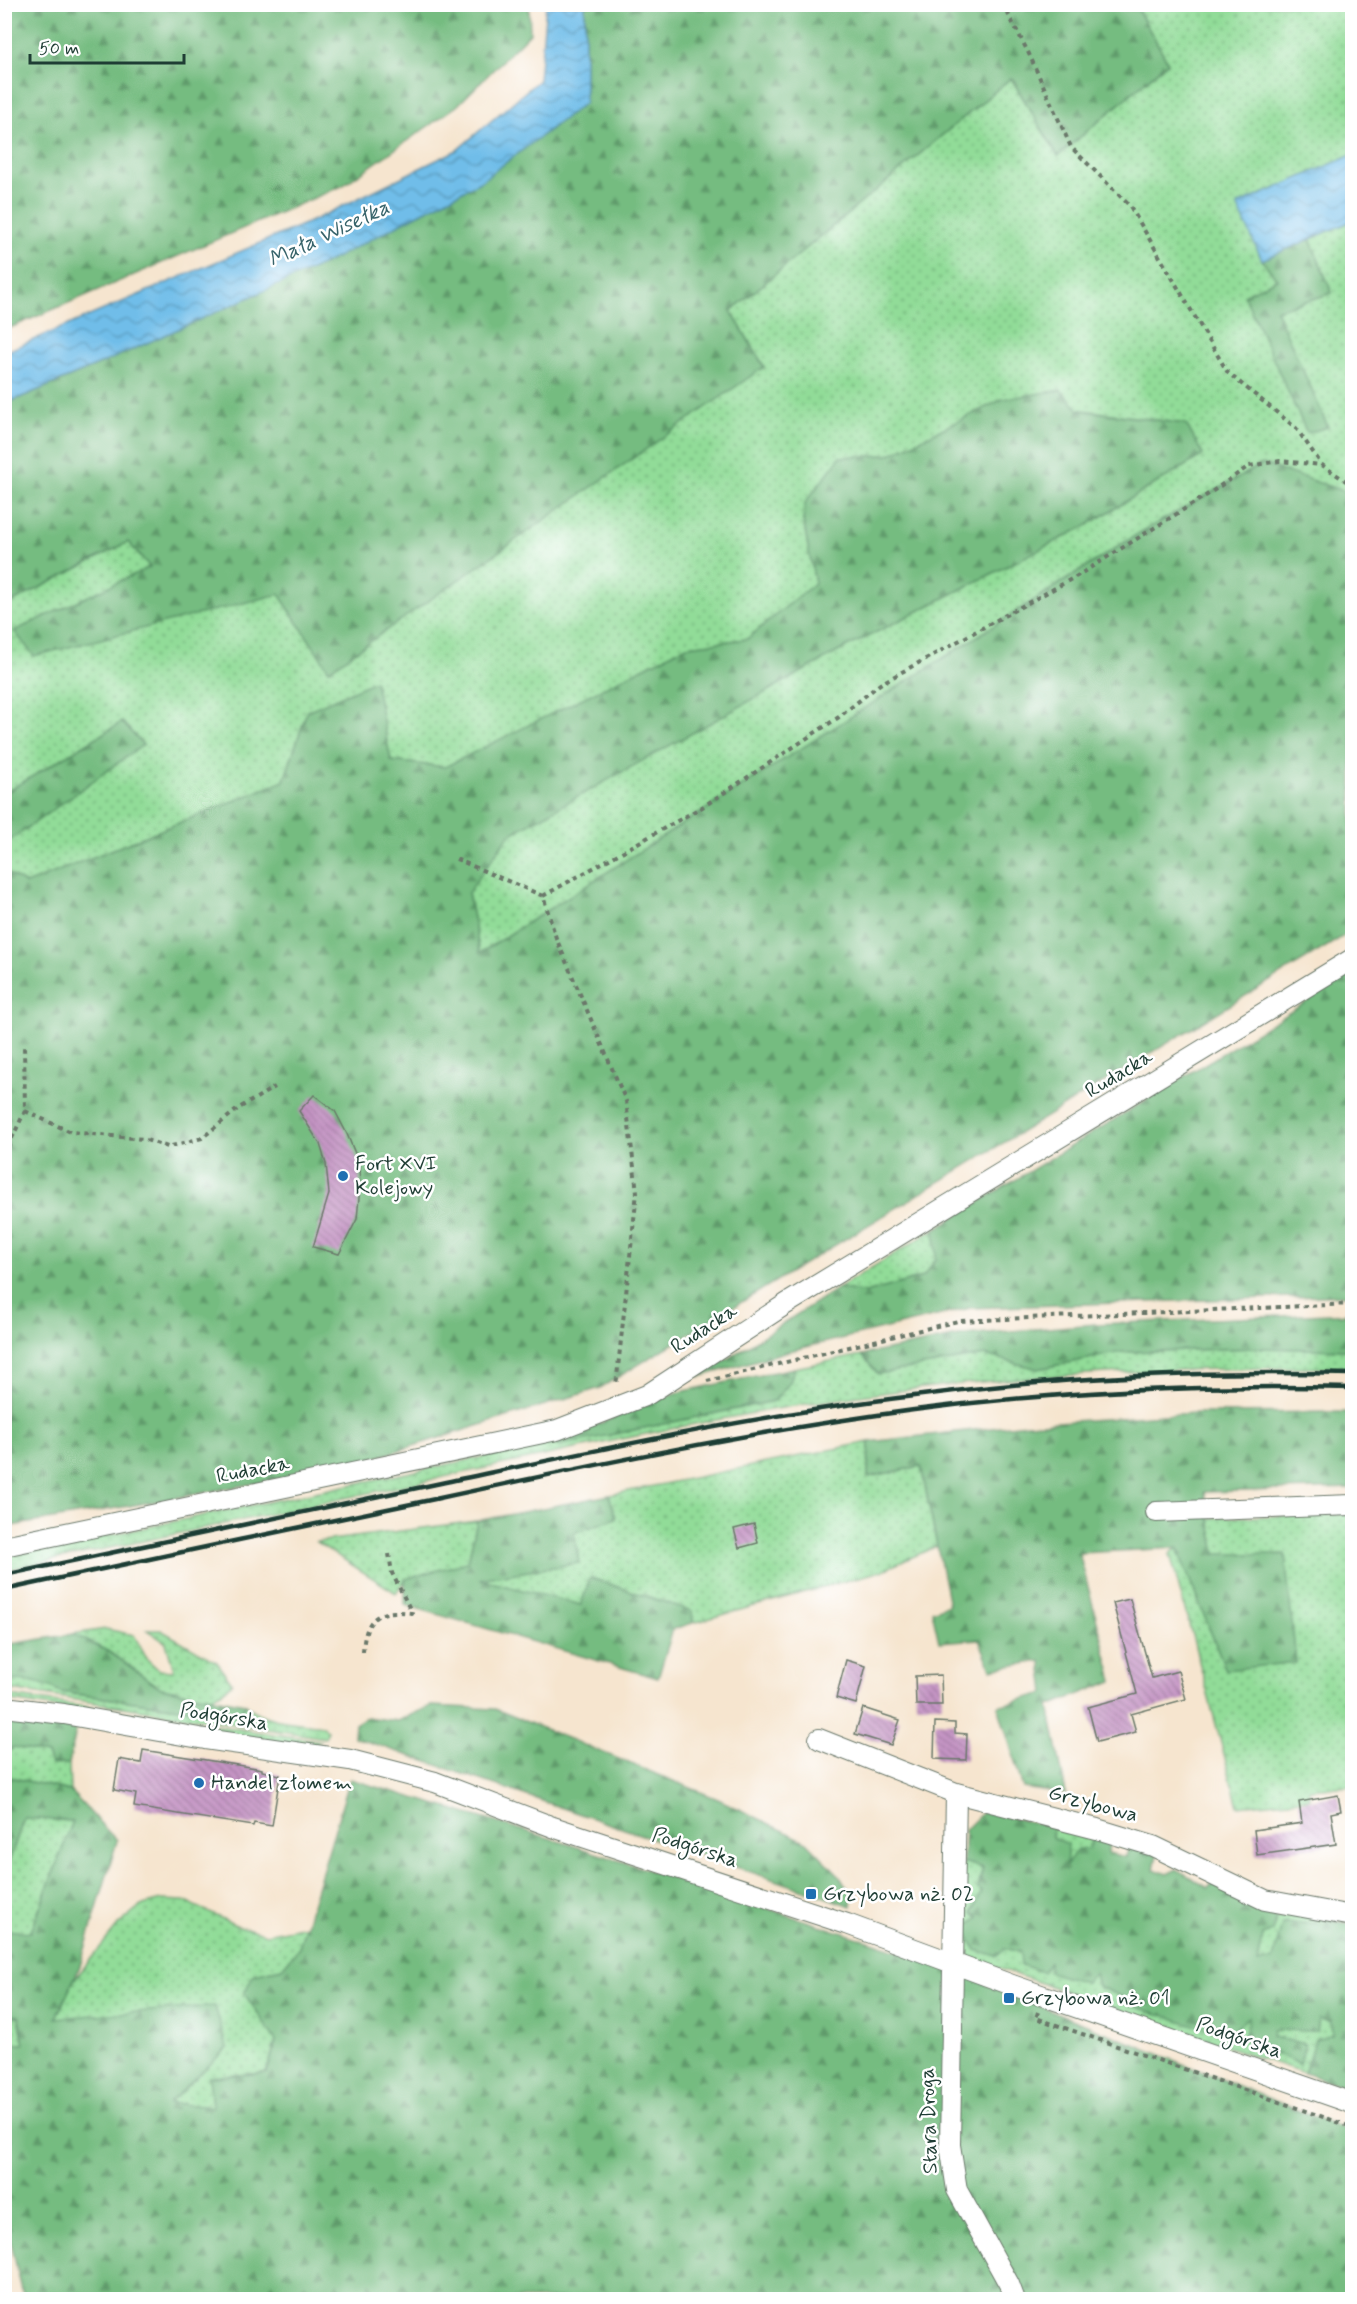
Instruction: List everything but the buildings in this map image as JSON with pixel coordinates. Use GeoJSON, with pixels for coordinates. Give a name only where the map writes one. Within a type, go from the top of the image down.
{"type":"FeatureCollection","features":[{"type":"Feature","properties":{"kind":"street","name":"Rudacka"},"geometry":{"type":"LineString","coordinates":[[4,1546],[557,1430],[647,1395],[797,1298],[1353,959]]}},
{"type":"Feature","properties":{"kind":"street"},"geometry":{"type":"LineString","coordinates":[[1156,1512],[1353,1505]]}},
{"type":"Feature","properties":{"kind":"street","name":"Podgórska"},"geometry":{"type":"LineString","coordinates":[[4,1707],[64,1714],[205,1739],[350,1760],[435,1782],[553,1827],[847,1924],[951,1963],[1353,2103]]}},
{"type":"Feature","properties":{"kind":"street","name":"Grzybowa"},"geometry":{"type":"LineString","coordinates":[[819,1739],[956,1794],[1097,1829],[1153,1846],[1265,1900],[1353,1916]]}},
{"type":"Feature","properties":{"kind":"street","name":"Stara Droga"},"geometry":{"type":"LineString","coordinates":[[956,1794],[951,1963],[950,2145],[957,2190],[1009,2284],[1015,2300]]}},
{"type":"Feature","properties":{"kind":"path"},"geometry":{"type":"LineString","coordinates":[[1003,4],[1029,54],[1071,147],[1131,206],[1227,374],[1296,428],[1322,465],[1353,485]]}},
{"type":"Feature","properties":{"kind":"path"},"geometry":{"type":"LineString","coordinates":[[543,896],[704,806],[839,717],[880,684],[1077,576],[1207,495],[1249,466],[1280,461],[1322,465]]}},
{"type":"Feature","properties":{"kind":"path"},"geometry":{"type":"LineString","coordinates":[[456,860],[543,896]]}},
{"type":"Feature","properties":{"kind":"path"},"geometry":{"type":"LineString","coordinates":[[543,896],[556,938],[626,1101],[637,1192],[615,1394]]}},
{"type":"Feature","properties":{"kind":"path"},"geometry":{"type":"LineString","coordinates":[[4,1155],[25,1111],[24,1044]]}},
{"type":"Feature","properties":{"kind":"path"},"geometry":{"type":"LineString","coordinates":[[25,1111],[71,1132],[143,1139],[168,1147],[202,1138],[239,1108],[275,1088]]}},
{"type":"Feature","properties":{"kind":"path"},"geometry":{"type":"LineString","coordinates":[[705,1381],[958,1321],[1353,1304]]}},
{"type":"Feature","properties":{"kind":"path"},"geometry":{"type":"LineString","coordinates":[[363,1652],[367,1630],[374,1619],[391,1611],[412,1613],[392,1573],[389,1554]]}},
{"type":"Feature","properties":{"kind":"green space"},"geometry":{"type":"Polygon","coordinates":[[[5,4],[529,5],[530,33],[457,106],[342,186],[5,330],[5,4]]]}},
{"type":"Feature","properties":{"kind":"green space"},"geometry":{"type":"Polygon","coordinates":[[[585,5],[1135,5],[1168,62],[1058,156],[1011,78],[731,311],[764,367],[329,670],[279,594],[34,656],[14,631],[150,567],[128,542],[5,606],[5,404],[98,365],[585,103],[585,5]]]}},
{"type":"Feature","properties":{"kind":"green space"},"geometry":{"type":"Polygon","coordinates":[[[1135,5],[1352,5],[1352,155],[1238,205],[1262,260],[1277,279],[1244,295],[1328,427],[1276,310],[1332,293],[1310,239],[1352,221],[1352,494],[1262,464],[1138,534],[480,954],[468,893],[508,835],[843,649],[1084,527],[1203,455],[1186,424],[1003,399],[889,455],[840,457],[803,520],[815,583],[747,639],[687,646],[445,767],[391,761],[375,682],[307,711],[284,781],[26,884],[5,872],[5,844],[143,745],[122,722],[5,793],[5,606],[128,542],[151,568],[15,631],[34,655],[279,594],[329,670],[764,366],[731,311],[1011,78],[1058,156],[1168,62],[1135,5]]]}},
{"type":"Feature","properties":{"kind":"green space"},"geometry":{"type":"Polygon","coordinates":[[[1310,239],[1332,293],[1276,310],[1328,427],[1307,433],[1244,295],[1277,279],[1262,260],[1310,239]]]}},
{"type":"Feature","properties":{"kind":"green space"},"geometry":{"type":"Polygon","coordinates":[[[1061,390],[1079,410],[1186,424],[1203,455],[1084,527],[843,649],[509,835],[468,893],[480,953],[1138,534],[1263,464],[1352,494],[1352,931],[600,1388],[345,1467],[5,1527],[5,872],[26,884],[284,781],[307,711],[375,681],[391,761],[445,767],[687,646],[747,639],[815,583],[803,520],[805,503],[840,457],[889,455],[1003,399],[1061,390]]]}},
{"type":"Feature","properties":{"kind":"green space"},"geometry":{"type":"Polygon","coordinates":[[[122,722],[143,745],[5,844],[5,793],[122,722]]]}},
{"type":"Feature","properties":{"kind":"green space"},"geometry":{"type":"Polygon","coordinates":[[[1352,974],[1352,1295],[970,1308],[785,1352],[699,1377],[838,1288],[866,1293],[923,1277],[936,1259],[935,1229],[1352,974]]]}},
{"type":"Feature","properties":{"kind":"green space"},"geometry":{"type":"Polygon","coordinates":[[[935,1229],[936,1259],[923,1277],[866,1293],[838,1288],[935,1229]]]}},
{"type":"Feature","properties":{"kind":"green space"},"geometry":{"type":"Polygon","coordinates":[[[1352,1313],[1352,1350],[1258,1348],[1122,1352],[1038,1369],[985,1355],[878,1374],[862,1355],[964,1335],[1096,1324],[1352,1313]]]}},
{"type":"Feature","properties":{"kind":"green space"},"geometry":{"type":"Polygon","coordinates":[[[1258,1348],[1352,1350],[1352,1368],[1154,1371],[1022,1378],[825,1401],[660,1431],[5,1570],[4,1557],[555,1442],[557,1446],[774,1401],[790,1382],[794,1368],[862,1355],[878,1374],[985,1355],[1038,1369],[1122,1352],[1258,1348]]]}},
{"type":"Feature","properties":{"kind":"green space"},"geometry":{"type":"Polygon","coordinates":[[[794,1368],[790,1382],[774,1401],[557,1446],[555,1442],[675,1393],[794,1368]]]}},
{"type":"Feature","properties":{"kind":"green space"},"geometry":{"type":"Polygon","coordinates":[[[1352,1412],[1352,1488],[1204,1492],[1216,1554],[1285,1554],[1296,1662],[1226,1670],[1177,1548],[1079,1553],[1113,1681],[1049,1706],[1066,1794],[1023,1788],[998,1706],[1045,1693],[1041,1661],[991,1669],[979,1639],[939,1642],[932,1611],[949,1605],[921,1466],[868,1477],[869,1442],[1027,1424],[1195,1413],[1352,1412]]]}},
{"type":"Feature","properties":{"kind":"green space"},"geometry":{"type":"Polygon","coordinates":[[[869,1442],[868,1477],[921,1466],[937,1546],[881,1571],[693,1623],[692,1611],[591,1578],[581,1605],[478,1579],[579,1563],[574,1532],[616,1518],[609,1495],[869,1442]]]}},
{"type":"Feature","properties":{"kind":"green space"},"geometry":{"type":"Polygon","coordinates":[[[609,1495],[616,1518],[574,1533],[579,1563],[479,1579],[581,1605],[590,1578],[692,1611],[693,1623],[673,1629],[658,1678],[405,1605],[405,1579],[468,1562],[477,1521],[609,1495]]]}},
{"type":"Feature","properties":{"kind":"green space"},"geometry":{"type":"Polygon","coordinates":[[[1352,1514],[1352,1786],[1309,1789],[1309,1799],[1238,1806],[1170,1554],[1177,1548],[1225,1667],[1216,1554],[1209,1518],[1352,1514]]]}},
{"type":"Feature","properties":{"kind":"green space"},"geometry":{"type":"Polygon","coordinates":[[[477,1521],[468,1562],[406,1579],[396,1593],[316,1542],[477,1521]]]}},
{"type":"Feature","properties":{"kind":"green space"},"geometry":{"type":"Polygon","coordinates":[[[106,1629],[134,1635],[147,1659],[159,1670],[174,1671],[166,1643],[147,1630],[161,1630],[217,1662],[232,1683],[211,1697],[161,1688],[109,1652],[73,1634],[106,1629]]]}},
{"type":"Feature","properties":{"kind":"green space"},"geometry":{"type":"Polygon","coordinates":[[[73,1634],[109,1652],[161,1688],[246,1704],[238,1716],[61,1692],[27,1681],[5,1682],[5,1645],[73,1634]]]}},
{"type":"Feature","properties":{"kind":"green space"},"geometry":{"type":"Polygon","coordinates":[[[15,1679],[46,1684],[61,1692],[238,1716],[246,1704],[262,1715],[323,1726],[328,1731],[325,1738],[5,1689],[4,1682],[15,1679]]]}},
{"type":"Feature","properties":{"kind":"green space"},"geometry":{"type":"Polygon","coordinates":[[[4,1695],[321,1741],[313,1747],[5,1700],[4,1695]]]}},
{"type":"Feature","properties":{"kind":"green space"},"geometry":{"type":"Polygon","coordinates":[[[431,1706],[495,1709],[718,1799],[807,1842],[840,1876],[852,1896],[851,1906],[354,1737],[355,1724],[366,1717],[397,1721],[431,1706]]]}},
{"type":"Feature","properties":{"kind":"green space"},"geometry":{"type":"Polygon","coordinates":[[[5,1717],[76,1730],[69,1764],[51,1765],[47,1754],[14,1747],[5,1755],[5,1717]]]}},
{"type":"Feature","properties":{"kind":"green space"},"geometry":{"type":"Polygon","coordinates":[[[14,1747],[47,1754],[51,1764],[69,1764],[70,1791],[5,1776],[5,1755],[14,1747]]]}},
{"type":"Feature","properties":{"kind":"green space"},"geometry":{"type":"Polygon","coordinates":[[[5,1776],[70,1791],[117,1841],[80,1966],[56,2018],[215,2006],[227,2048],[169,2103],[212,2107],[209,2077],[267,2073],[276,2041],[244,1993],[254,1974],[282,1968],[299,1948],[350,1779],[549,1838],[918,1957],[1352,2132],[1352,2299],[24,2299],[5,2217],[4,2044],[24,2044],[19,2016],[5,2015],[5,1930],[31,1932],[73,1821],[24,1818],[5,1873],[5,1776]]]}},
{"type":"Feature","properties":{"kind":"green space"},"geometry":{"type":"Polygon","coordinates":[[[983,1812],[1052,1826],[1052,1837],[1068,1844],[1066,1866],[1077,1849],[1088,1849],[1094,1838],[1109,1842],[1108,1853],[1126,1857],[1129,1845],[1157,1855],[1154,1869],[1167,1874],[1177,1869],[1208,1888],[1213,1883],[1276,1917],[1272,1931],[1263,1935],[1258,1963],[1273,1959],[1282,1924],[1340,1922],[1352,1924],[1352,2086],[1346,2087],[1304,2073],[1316,2039],[1332,2034],[1331,2021],[1319,2019],[1317,2031],[1273,2030],[1272,2037],[1305,2044],[1300,2064],[1244,2040],[1249,2017],[1226,2035],[1123,2003],[1123,1997],[1098,1986],[1095,1973],[1085,1983],[1049,1972],[1049,1961],[1043,1972],[1021,1965],[1020,1952],[1005,1948],[996,1956],[976,1950],[963,1929],[979,1917],[972,1913],[982,1891],[978,1889],[983,1868],[963,1862],[965,1830],[983,1812]]]}},
{"type":"Feature","properties":{"kind":"green space"},"geometry":{"type":"Polygon","coordinates":[[[24,1818],[73,1821],[30,1933],[5,1930],[5,1873],[24,1818]]]}},
{"type":"Feature","properties":{"kind":"green space"},"geometry":{"type":"Polygon","coordinates":[[[1052,1826],[1094,1838],[1088,1849],[1065,1868],[1052,1837],[1052,1826]]]}},
{"type":"Feature","properties":{"kind":"green space"},"geometry":{"type":"Polygon","coordinates":[[[963,1862],[983,1868],[978,1888],[983,1891],[979,1917],[1005,1948],[1095,1973],[1098,1986],[1123,1997],[1250,2016],[1299,2064],[1305,2044],[1272,2037],[1273,2029],[1317,2031],[1319,2019],[1331,2021],[1332,2035],[1316,2040],[1304,2073],[971,1959],[961,1943],[963,1862]]]}},
{"type":"Feature","properties":{"kind":"green space"},"geometry":{"type":"Polygon","coordinates":[[[162,1900],[184,1901],[236,1925],[266,1934],[306,1926],[299,1948],[282,1968],[254,1974],[276,2041],[266,2073],[209,2077],[213,2107],[168,2103],[227,2048],[56,2018],[74,1980],[119,1924],[143,1905],[162,1900]]]}},
{"type":"Feature","properties":{"kind":"green space"},"geometry":{"type":"Polygon","coordinates":[[[1311,1915],[1340,1922],[1273,1959],[1258,1964],[1263,1935],[1272,1931],[1276,1917],[1311,1915]]]}},
{"type":"Feature","properties":{"kind":"green space"},"geometry":{"type":"Polygon","coordinates":[[[4,2015],[19,2016],[24,2044],[5,2044],[4,2015]]]}},
{"type":"Feature","properties":{"kind":"water","name":"Mała Wisełka"},"geometry":{"type":"Polygon","coordinates":[[[546,5],[585,5],[585,103],[480,182],[322,265],[5,404],[5,352],[314,220],[457,150],[539,80],[546,5]]]}},
{"type":"Feature","properties":{"kind":"water"},"geometry":{"type":"Polygon","coordinates":[[[1352,155],[1352,221],[1262,260],[1237,205],[1352,155]]]}},
{"type":"Feature","properties":{"kind":"railway"},"geometry":{"type":"LineString","coordinates":[[4,1575],[618,1446],[736,1423],[854,1404],[968,1389],[1133,1376],[1242,1373],[1352,1374]]}},
{"type":"Feature","properties":{"kind":"railway"},"geometry":{"type":"LineString","coordinates":[[4,1590],[614,1461],[854,1418],[968,1403],[1133,1390],[1242,1387],[1352,1388]]}},
{"type":"Feature","properties":{"kind":"place","name":"Fort XVI Kolejowy"},"geometry":{"type":"Point","coordinates":[343,1176]}},
{"type":"Feature","properties":{"kind":"place","name":"Handel złomem"},"geometry":{"type":"Point","coordinates":[199,1783]}},
{"type":"Feature","properties":{"kind":"place","name":"Grzybowa nż. 02"},"geometry":{"type":"Point","coordinates":[811,1894]}},
{"type":"Feature","properties":{"kind":"place","name":"Grzybowa nż. 01"},"geometry":{"type":"Point","coordinates":[1009,1998]}}]}
